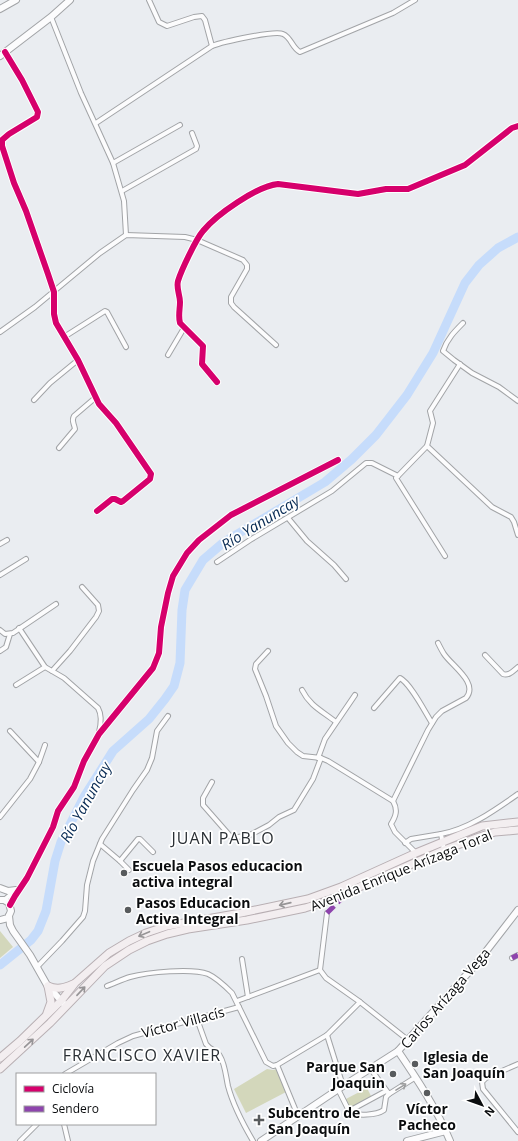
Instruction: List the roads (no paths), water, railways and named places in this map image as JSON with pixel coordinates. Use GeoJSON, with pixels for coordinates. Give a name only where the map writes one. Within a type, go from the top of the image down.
{"type":"FeatureCollection","features":[{"type":"Feature","properties":{"kind":"main road","name":"Avenida Enrique Arízaga Toral"},"geometry":{"type":"LineString","coordinates":[[0,1058],[20,1041],[61,1001],[75,983],[109,953],[146,933],[167,926],[264,909],[308,899],[341,887],[416,853],[441,838],[482,826],[518,822]]}},
{"type":"Feature","properties":{"kind":"main road","name":"Avenida Enrique Arízaga Toral"},"geometry":{"type":"LineString","coordinates":[[0,1069],[50,1023],[105,966],[123,953],[148,941],[167,934],[188,929],[247,920],[305,908],[327,901],[444,850],[495,832],[518,830]]}},
{"type":"Feature","properties":{"kind":"main road"},"geometry":{"type":"LineString","coordinates":[[47,1014],[50,1009],[48,986],[56,989],[75,983]]}},
{"type":"Feature","properties":{"kind":"street"},"geometry":{"type":"LineString","coordinates":[[0,9],[16,0]]}},
{"type":"Feature","properties":{"kind":"street"},"geometry":{"type":"LineString","coordinates":[[70,0],[51,17],[3,54],[22,80],[38,112],[37,117],[2,140],[2,146],[14,184],[26,211],[54,292],[54,314],[59,331],[64,336],[78,360],[95,398],[116,423],[150,472],[151,476],[147,482],[123,501],[121,502],[112,499],[98,511]]}},
{"type":"Feature","properties":{"kind":"street"},"geometry":{"type":"LineString","coordinates":[[149,0],[159,22],[167,26],[194,17],[202,16],[212,46]]}},
{"type":"Feature","properties":{"kind":"street"},"geometry":{"type":"LineString","coordinates":[[96,123],[212,46],[245,38],[278,33],[286,36],[296,50],[303,52],[393,13],[415,0]]}},
{"type":"Feature","properties":{"kind":"street"},"geometry":{"type":"LineString","coordinates":[[51,17],[81,93],[113,163],[124,201],[126,235]]}},
{"type":"Feature","properties":{"kind":"street"},"geometry":{"type":"LineString","coordinates":[[113,163],[180,125]]}},
{"type":"Feature","properties":{"kind":"street"},"geometry":{"type":"LineString","coordinates":[[216,382],[202,364],[203,346],[180,323],[178,281],[197,240],[203,231],[221,214],[232,206],[270,185],[278,184],[358,194],[386,189],[408,189],[465,165],[512,128],[518,126]]}},
{"type":"Feature","properties":{"kind":"street"},"geometry":{"type":"LineString","coordinates":[[122,192],[196,149],[197,146],[192,133]]}},
{"type":"Feature","properties":{"kind":"street"},"geometry":{"type":"LineString","coordinates":[[0,332],[54,292],[100,253],[126,235],[185,237],[197,240],[243,260],[247,265],[247,269],[231,297],[231,303],[276,346]]}},
{"type":"Feature","properties":{"kind":"street"},"geometry":{"type":"LineString","coordinates":[[64,336],[105,311],[107,312],[126,347]]}},
{"type":"Feature","properties":{"kind":"street"},"geometry":{"type":"LineString","coordinates":[[463,323],[446,342],[443,351],[483,380],[507,392],[518,400]]}},
{"type":"Feature","properties":{"kind":"street"},"geometry":{"type":"LineString","coordinates":[[168,355],[184,328]]}},
{"type":"Feature","properties":{"kind":"street"},"geometry":{"type":"LineString","coordinates":[[34,400],[50,383],[78,360]]}},
{"type":"Feature","properties":{"kind":"street"},"geometry":{"type":"LineString","coordinates":[[445,556],[396,481],[396,478],[427,446],[433,423],[430,411],[460,364]]}},
{"type":"Feature","properties":{"kind":"street"},"geometry":{"type":"LineString","coordinates":[[59,448],[75,429],[72,422],[74,416],[95,398]]}},
{"type":"Feature","properties":{"kind":"street"},"geometry":{"type":"LineString","coordinates":[[427,446],[492,507],[511,518],[514,522],[518,535]]}},
{"type":"Feature","properties":{"kind":"street"},"geometry":{"type":"LineString","coordinates":[[13,932],[10,925],[10,906],[27,878],[53,827],[58,811],[74,787],[84,761],[99,734],[153,668],[157,661],[160,653],[161,626],[168,593],[173,576],[186,553],[199,540],[231,515],[338,460]]}},
{"type":"Feature","properties":{"kind":"street"},"geometry":{"type":"LineString","coordinates":[[217,562],[250,540],[332,491],[366,463],[372,463],[398,476]]}},
{"type":"Feature","properties":{"kind":"street"},"geometry":{"type":"LineString","coordinates":[[288,518],[307,541],[334,565],[346,579]]}},
{"type":"Feature","properties":{"kind":"street"},"geometry":{"type":"LineString","coordinates":[[0,544],[7,540]]}},
{"type":"Feature","properties":{"kind":"street"},"geometry":{"type":"LineString","coordinates":[[0,575],[26,559]]}},
{"type":"Feature","properties":{"kind":"street"},"geometry":{"type":"LineString","coordinates":[[52,671],[75,646],[99,611],[98,605],[82,588]]}},
{"type":"Feature","properties":{"kind":"street"},"geometry":{"type":"LineString","coordinates":[[0,651],[6,647],[10,634],[56,604]]}},
{"type":"Feature","properties":{"kind":"street"},"geometry":{"type":"LineString","coordinates":[[19,628],[45,667],[64,678],[98,708],[101,720],[99,734]]}},
{"type":"Feature","properties":{"kind":"street"},"geometry":{"type":"LineString","coordinates":[[0,630],[5,634],[10,634]]}},
{"type":"Feature","properties":{"kind":"street"},"geometry":{"type":"LineString","coordinates":[[393,801],[432,723],[442,711],[466,698],[470,691],[464,676],[444,654],[438,643]]}},
{"type":"Feature","properties":{"kind":"street"},"geometry":{"type":"LineString","coordinates":[[268,651],[256,664],[255,669],[276,726],[288,743],[303,756],[328,761],[393,801],[396,807],[395,816],[391,824],[395,832],[416,853]]}},
{"type":"Feature","properties":{"kind":"street"},"geometry":{"type":"LineString","coordinates":[[485,655],[502,674],[510,674],[518,667]]}},
{"type":"Feature","properties":{"kind":"street"},"geometry":{"type":"LineString","coordinates":[[16,686],[45,667]]}},
{"type":"Feature","properties":{"kind":"street"},"geometry":{"type":"LineString","coordinates":[[374,708],[400,678],[405,682],[420,702],[432,723]]}},
{"type":"Feature","properties":{"kind":"street"},"geometry":{"type":"LineString","coordinates":[[302,690],[307,700],[313,706],[336,722]]}},
{"type":"Feature","properties":{"kind":"street"},"geometry":{"type":"LineString","coordinates":[[212,782],[203,798],[203,805],[232,838],[250,835],[269,825],[279,817],[294,810],[313,779],[326,739],[354,695]]}},
{"type":"Feature","properties":{"kind":"street"},"geometry":{"type":"LineString","coordinates":[[37,967],[83,917],[92,861],[100,844],[132,790],[147,770],[152,758],[157,731],[168,716]]}},
{"type":"Feature","properties":{"kind":"street"},"geometry":{"type":"LineString","coordinates":[[10,731],[39,762]]}},
{"type":"Feature","properties":{"kind":"street"},"geometry":{"type":"LineString","coordinates":[[0,817],[30,779],[39,762],[45,745]]}},
{"type":"Feature","properties":{"kind":"street"},"geometry":{"type":"LineString","coordinates":[[405,843],[411,840],[441,838],[480,818],[518,794]]}},
{"type":"Feature","properties":{"kind":"street"},"geometry":{"type":"LineString","coordinates":[[441,838],[444,850]]}},
{"type":"Feature","properties":{"kind":"street"},"geometry":{"type":"LineString","coordinates":[[120,861],[138,839],[140,839],[153,852]]}},
{"type":"Feature","properties":{"kind":"street"},"geometry":{"type":"LineString","coordinates":[[100,844],[129,870]]}},
{"type":"Feature","properties":{"kind":"street"},"geometry":{"type":"LineString","coordinates":[[10,906],[1,899],[21,886]]}},
{"type":"Feature","properties":{"kind":"street"},"geometry":{"type":"LineString","coordinates":[[0,888],[8,891],[16,890]]}},
{"type":"Feature","properties":{"kind":"street","name":"Carlos Arízaga Vega"},"geometry":{"type":"LineString","coordinates":[[262,1141],[340,1087],[398,1051],[477,963],[518,910]]}},
{"type":"Feature","properties":{"kind":"street"},"geometry":{"type":"LineString","coordinates":[[327,913],[320,970],[326,978],[360,1002],[408,1040]]}},
{"type":"Feature","properties":{"kind":"street"},"geometry":{"type":"LineString","coordinates":[[0,920],[6,919],[10,916]]}},
{"type":"Feature","properties":{"kind":"street"},"geometry":{"type":"LineString","coordinates":[[0,920],[13,932],[30,955],[48,986],[66,1006]]}},
{"type":"Feature","properties":{"kind":"street"},"geometry":{"type":"LineString","coordinates":[[512,958],[518,955]]}},
{"type":"Feature","properties":{"kind":"street"},"geometry":{"type":"LineString","coordinates":[[242,959],[248,997]]}},
{"type":"Feature","properties":{"kind":"street"},"geometry":{"type":"LineString","coordinates":[[236,1001],[320,970]]}},
{"type":"Feature","properties":{"kind":"street"},"geometry":{"type":"LineString","coordinates":[[107,986],[129,977],[175,971],[208,974],[226,987],[236,1001],[266,1062],[273,1066],[327,1035],[360,1002]]}},
{"type":"Feature","properties":{"kind":"street","name":"Víctor Villacís"},"geometry":{"type":"LineString","coordinates":[[67,1073],[118,1042],[133,1036],[239,1007]]}},
{"type":"Feature","properties":{"kind":"street"},"geometry":{"type":"LineString","coordinates":[[197,1019],[206,1044],[211,1049],[216,1051],[222,1058],[229,1088],[238,1111],[253,1141]]}},
{"type":"Feature","properties":{"kind":"street"},"geometry":{"type":"LineString","coordinates":[[327,1035],[340,1087],[349,1110],[356,1115],[380,1113],[384,1110],[388,1093]]}},
{"type":"Feature","properties":{"kind":"street"},"geometry":{"type":"LineString","coordinates":[[398,1051],[416,1077],[450,1141]]}},
{"type":"Feature","properties":{"kind":"street"},"geometry":{"type":"LineString","coordinates":[[518,1064],[486,1078],[482,1082],[483,1089],[518,1132]]}},
{"type":"Feature","properties":{"kind":"street"},"geometry":{"type":"LineString","coordinates":[[277,1065],[298,1116]]}},
{"type":"Feature","properties":{"kind":"street"},"geometry":{"type":"LineString","coordinates":[[370,1068],[388,1093]]}},
{"type":"Feature","properties":{"kind":"street"},"geometry":{"type":"LineString","coordinates":[[349,1110],[388,1093],[416,1077]]}},
{"type":"Feature","properties":{"kind":"street"},"geometry":{"type":"LineString","coordinates":[[20,1141],[36,1125]]}},
{"type":"Feature","properties":{"kind":"street"},"geometry":{"type":"LineString","coordinates":[[64,1125],[68,1141]]}},
{"type":"Feature","properties":{"kind":"street"},"geometry":{"type":"LineString","coordinates":[[407,1141],[446,1131]]}},
{"type":"Feature","properties":{"kind":"waterway","name":"Río Yanuncay"},"geometry":{"type":"LineString","coordinates":[[0,965],[31,940],[38,931],[46,911],[55,861],[61,842],[84,797],[113,751],[149,719],[174,686],[180,663],[182,610],[185,590],[203,560],[224,542],[325,482],[352,459],[376,435],[407,395],[433,353],[465,283],[479,265],[498,248],[518,237]]}},
{"type":"Feature","properties":{"kind":"place","name":"Escuela Pasos educacion activa integral"},"geometry":{"type":"Point","coordinates":[124,873]}},
{"type":"Feature","properties":{"kind":"place","name":"Pasos Educacion Activa Integral"},"geometry":{"type":"Point","coordinates":[128,910]}},
{"type":"Feature","properties":{"kind":"place","name":"Iglesia de San Joaquín"},"geometry":{"type":"Point","coordinates":[415,1064]}},
{"type":"Feature","properties":{"kind":"place","name":"Parque San Joaquin"},"geometry":{"type":"Point","coordinates":[393,1074]}},
{"type":"Feature","properties":{"kind":"place","name":"Víctor Pacheco"},"geometry":{"type":"Point","coordinates":[427,1093]}},
{"type":"Feature","properties":{"kind":"place","name":"Subcentro de San Joaquín"},"geometry":{"type":"Point","coordinates":[259,1120]}},
{"type":"Feature","properties":{"kind":"district","name":"JUAN PABLO"},"geometry":{"type":"Point","coordinates":[223,838]}},
{"type":"Feature","properties":{"kind":"district","name":"FRANCISCO XAVIER"},"geometry":{"type":"Point","coordinates":[142,1055]}}]}
